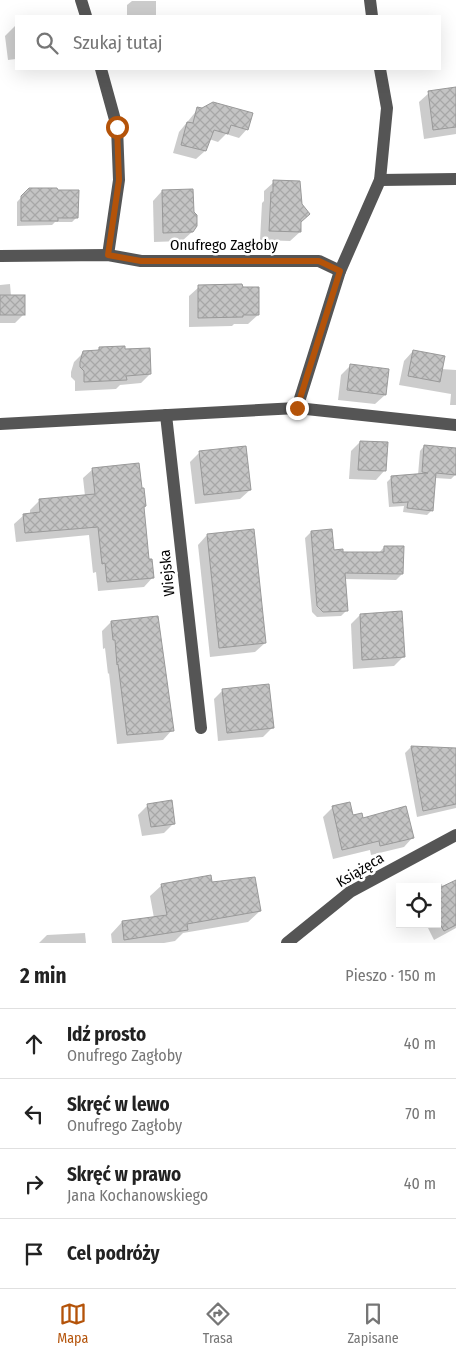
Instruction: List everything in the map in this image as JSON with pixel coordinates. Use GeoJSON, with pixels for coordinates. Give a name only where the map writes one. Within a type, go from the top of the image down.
{"type":"FeatureCollection","features":[{"type":"Feature","properties":{"kind":"street"},"geometry":{"type":"LineString","coordinates":[[82,0],[86,15]]}},
{"type":"Feature","properties":{"kind":"street"},"geometry":{"type":"LineString","coordinates":[[370,0],[372,15]]}},
{"type":"Feature","properties":{"kind":"street"},"geometry":{"type":"LineString","coordinates":[[101,70],[117,127],[119,180],[108,255]]}},
{"type":"Feature","properties":{"kind":"street"},"geometry":{"type":"LineString","coordinates":[[297,408],[340,271],[380,180],[387,108],[380,70]]}},
{"type":"Feature","properties":{"kind":"street"},"geometry":{"type":"LineString","coordinates":[[380,180],[456,179]]}},
{"type":"Feature","properties":{"kind":"street","name":"Onufrego Zagłoby"},"geometry":{"type":"LineString","coordinates":[[0,256],[108,255],[141,261],[319,261],[340,271]]}},
{"type":"Feature","properties":{"kind":"street"},"geometry":{"type":"LineString","coordinates":[[0,424],[297,408],[456,425]]}},
{"type":"Feature","properties":{"kind":"street","name":"Wiejska"},"geometry":{"type":"LineString","coordinates":[[166,415],[201,728]]}},
{"type":"Feature","properties":{"kind":"street","name":"Książęca"},"geometry":{"type":"LineString","coordinates":[[287,943],[350,892],[456,835]]}},
{"type":"Feature","properties":{"kind":"building"},"geometry":{"type":"Polygon","coordinates":[[[456,87],[456,127],[433,130],[428,91],[456,87]]]}},
{"type":"Feature","properties":{"kind":"building"},"geometry":{"type":"Polygon","coordinates":[[[213,102],[253,113],[248,130],[231,125],[228,134],[214,130],[206,151],[181,145],[187,122],[193,123],[197,107],[202,108],[213,102]]]}},
{"type":"Feature","properties":{"kind":"building"},"geometry":{"type":"Polygon","coordinates":[[[273,180],[300,181],[302,204],[310,214],[301,222],[301,232],[269,231],[273,180]]]}},
{"type":"Feature","properties":{"kind":"building"},"geometry":{"type":"Polygon","coordinates":[[[29,188],[79,190],[78,218],[58,218],[58,221],[21,221],[21,196],[29,188]]]}},
{"type":"Feature","properties":{"kind":"building"},"geometry":{"type":"Polygon","coordinates":[[[193,189],[197,226],[193,232],[163,233],[162,190],[193,189]]]}},
{"type":"Feature","properties":{"kind":"building"},"geometry":{"type":"Polygon","coordinates":[[[242,284],[243,287],[259,287],[259,315],[198,318],[198,285],[242,284]]]}},
{"type":"Feature","properties":{"kind":"building"},"geometry":{"type":"Polygon","coordinates":[[[0,295],[25,295],[25,315],[0,315],[0,295]]]}},
{"type":"Feature","properties":{"kind":"building"},"geometry":{"type":"Polygon","coordinates":[[[125,346],[125,349],[150,348],[151,374],[126,376],[127,380],[84,382],[84,371],[80,367],[83,351],[99,350],[99,347],[125,346]]]}},
{"type":"Feature","properties":{"kind":"building"},"geometry":{"type":"Polygon","coordinates":[[[413,350],[445,356],[440,382],[408,376],[413,350]]]}},
{"type":"Feature","properties":{"kind":"building"},"geometry":{"type":"Polygon","coordinates":[[[350,364],[389,369],[386,395],[347,390],[350,364]]]}},
{"type":"Feature","properties":{"kind":"building"},"geometry":{"type":"Polygon","coordinates":[[[360,441],[388,442],[386,471],[358,470],[360,441]]]}},
{"type":"Feature","properties":{"kind":"building"},"geometry":{"type":"Polygon","coordinates":[[[424,445],[456,448],[456,475],[436,473],[433,511],[407,508],[408,502],[393,503],[391,476],[428,473],[422,472],[424,445]]]}},
{"type":"Feature","properties":{"kind":"building"},"geometry":{"type":"Polygon","coordinates":[[[246,446],[251,490],[204,495],[199,451],[246,446]]]}},
{"type":"Feature","properties":{"kind":"building"},"geometry":{"type":"Polygon","coordinates":[[[139,463],[146,506],[144,507],[149,559],[152,559],[154,578],[107,582],[105,563],[102,564],[98,527],[25,533],[23,514],[40,512],[39,499],[95,494],[92,468],[139,463]]]}},
{"type":"Feature","properties":{"kind":"building"},"geometry":{"type":"Polygon","coordinates":[[[254,529],[266,643],[219,648],[207,534],[254,529]]]}},
{"type":"Feature","properties":{"kind":"building"},"geometry":{"type":"Polygon","coordinates":[[[332,529],[334,550],[343,549],[343,552],[384,552],[384,546],[404,546],[403,574],[345,573],[348,611],[323,612],[317,606],[311,531],[332,529]]]}},
{"type":"Feature","properties":{"kind":"building"},"geometry":{"type":"Polygon","coordinates":[[[402,611],[405,657],[362,660],[360,614],[402,611]]]}},
{"type":"Feature","properties":{"kind":"building"},"geometry":{"type":"Polygon","coordinates":[[[158,616],[174,731],[127,735],[111,621],[158,616]]]}},
{"type":"Feature","properties":{"kind":"building"},"geometry":{"type":"Polygon","coordinates":[[[269,684],[274,728],[227,733],[222,689],[269,684]]]}},
{"type":"Feature","properties":{"kind":"building"},"geometry":{"type":"Polygon","coordinates":[[[411,746],[456,748],[456,804],[423,811],[411,746]]]}},
{"type":"Feature","properties":{"kind":"building"},"geometry":{"type":"Polygon","coordinates":[[[172,800],[175,824],[151,827],[147,804],[172,800]]]}},
{"type":"Feature","properties":{"kind":"building"},"geometry":{"type":"Polygon","coordinates":[[[350,802],[353,815],[362,813],[363,818],[406,806],[414,838],[380,846],[379,841],[342,850],[332,806],[350,802]]]}},
{"type":"Feature","properties":{"kind":"building"},"geometry":{"type":"Polygon","coordinates":[[[211,875],[212,882],[255,877],[261,911],[187,924],[188,930],[124,940],[122,921],[167,915],[161,884],[211,875]]]}},
{"type":"Feature","properties":{"kind":"building"},"geometry":{"type":"Polygon","coordinates":[[[456,880],[456,925],[444,931],[441,926],[441,887],[456,880]]]}},
{"type":"Feature","properties":{"kind":"route"},"geometry":{"type":"LineString","coordinates":[[117,127],[119,180],[108,255],[141,261],[319,261],[340,271],[297,408]]}}]}
